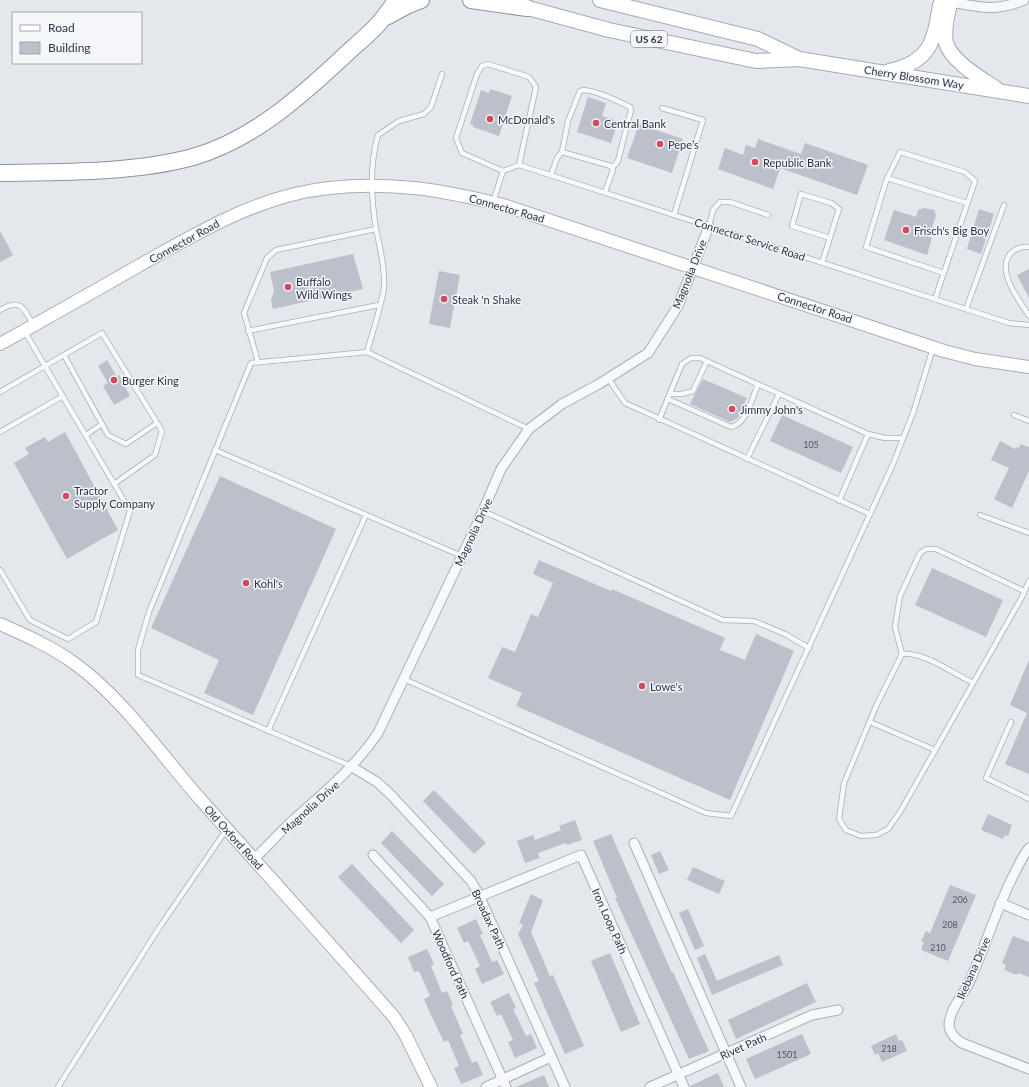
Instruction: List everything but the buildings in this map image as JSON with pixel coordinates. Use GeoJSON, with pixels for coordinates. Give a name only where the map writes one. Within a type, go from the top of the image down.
{"type":"FeatureCollection","features":[{"type":"Feature","properties":{"kind":"highway"},"geometry":{"type":"LineString","coordinates":[[380,22],[397,0]]}},
{"type":"Feature","properties":{"kind":"highway"},"geometry":{"type":"LineString","coordinates":[[0,173],[105,169],[158,164],[193,157],[221,146],[247,134],[292,102],[380,22],[399,9],[421,0]]}},
{"type":"Feature","properties":{"kind":"highway"},"geometry":{"type":"LineString","coordinates":[[471,0],[527,8]]}},
{"type":"Feature","properties":{"kind":"main road","name":"Cherry Blossom Way"},"geometry":{"type":"LineString","coordinates":[[501,0],[608,30],[739,58],[756,61],[799,59],[1029,96]]}},
{"type":"Feature","properties":{"kind":"main road","name":"Cherry Blossom Way"},"geometry":{"type":"LineString","coordinates":[[600,0],[758,39],[799,59]]}},
{"type":"Feature","properties":{"kind":"main road"},"geometry":{"type":"LineString","coordinates":[[883,72],[899,69],[914,62],[926,53],[933,40],[943,1]]}},
{"type":"Feature","properties":{"kind":"main road"},"geometry":{"type":"LineString","coordinates":[[943,1],[947,20],[946,43],[955,57],[967,68],[1000,92]]}},
{"type":"Feature","properties":{"kind":"main road","name":"Connector Road"},"geometry":{"type":"LineString","coordinates":[[0,344],[216,223],[271,200],[328,188],[371,185],[400,186],[436,190],[493,202],[933,347],[975,359],[1029,367]]}},
{"type":"Feature","properties":{"kind":"main road","name":"Old Oxford Road"},"geometry":{"type":"LineString","coordinates":[[0,624],[62,655],[91,677],[126,713],[394,1017],[408,1040],[431,1087]]}},
{"type":"Feature","properties":{"kind":"street"},"geometry":{"type":"LineString","coordinates":[[943,1],[989,8],[1007,7],[1024,0]]}},
{"type":"Feature","properties":{"kind":"street","name":"Magnolia Drive"},"geometry":{"type":"LineString","coordinates":[[254,859],[365,753],[378,733],[404,679],[483,511],[501,468],[529,429],[562,404],[648,353],[678,306],[709,226]]}},
{"type":"Feature","properties":{"kind":"street","name":"Broadax Path"},"geometry":{"type":"LineString","coordinates":[[352,767],[377,782],[411,816],[471,881],[479,895],[565,1087]]}},
{"type":"Feature","properties":{"kind":"street"},"geometry":{"type":"LineString","coordinates":[[634,843],[741,1087]]}},
{"type":"Feature","properties":{"kind":"street","name":"Ikebana Drive"},"geometry":{"type":"LineString","coordinates":[[1029,848],[1023,855],[1000,903],[969,982],[951,1014],[949,1023],[950,1031],[955,1038],[962,1043],[1029,1068]]}},
{"type":"Feature","properties":{"kind":"street","name":"Woodford Path"},"geometry":{"type":"LineString","coordinates":[[373,855],[430,917],[504,1083]]}},
{"type":"Feature","properties":{"kind":"street","name":"Iron Loop Path"},"geometry":{"type":"LineString","coordinates":[[479,895],[581,855],[684,1087]]}},
{"type":"Feature","properties":{"kind":"street"},"geometry":{"type":"LineString","coordinates":[[430,917],[479,895]]}},
{"type":"Feature","properties":{"kind":"street"},"geometry":{"type":"LineString","coordinates":[[1000,903],[1029,915]]}},
{"type":"Feature","properties":{"kind":"street","name":"Rivet Path"},"geometry":{"type":"LineString","coordinates":[[650,1087],[812,1015],[838,1010]]}},
{"type":"Feature","properties":{"kind":"street"},"geometry":{"type":"LineString","coordinates":[[486,1087],[504,1083],[552,1057]]}},
{"type":"Feature","properties":{"kind":"lane"},"geometry":{"type":"LineString","coordinates":[[488,64],[529,77],[536,87],[519,165],[503,171],[462,153],[456,138],[477,74],[482,66],[488,64]]}},
{"type":"Feature","properties":{"kind":"lane"},"geometry":{"type":"LineString","coordinates":[[367,352],[384,287],[382,258],[376,229],[371,185],[372,154],[378,135],[399,121],[424,114],[431,107],[442,74]]}},
{"type":"Feature","properties":{"kind":"lane"},"geometry":{"type":"LineString","coordinates":[[552,175],[557,158],[562,152],[568,121],[580,91],[582,90],[594,93],[630,107],[632,110],[618,162],[612,168],[613,170],[605,192]]}},
{"type":"Feature","properties":{"kind":"lane"},"geometry":{"type":"LineString","coordinates":[[662,108],[703,120],[674,215]]}},
{"type":"Feature","properties":{"kind":"lane"},"geometry":{"type":"LineString","coordinates":[[562,152],[612,168]]}},
{"type":"Feature","properties":{"kind":"lane"},"geometry":{"type":"LineString","coordinates":[[935,299],[944,273],[967,203],[975,181],[965,172],[900,152],[887,178],[866,248],[944,273]]}},
{"type":"Feature","properties":{"kind":"lane","name":"Connector Service Road"},"geometry":{"type":"LineString","coordinates":[[519,165],[1009,323],[1029,325]]}},
{"type":"Feature","properties":{"kind":"lane"},"geometry":{"type":"LineString","coordinates":[[493,202],[503,171]]}},
{"type":"Feature","properties":{"kind":"lane"},"geometry":{"type":"LineString","coordinates":[[887,178],[967,203]]}},
{"type":"Feature","properties":{"kind":"lane"},"geometry":{"type":"LineString","coordinates":[[822,263],[830,238],[839,209],[831,203],[801,194],[792,226],[830,238]]}},
{"type":"Feature","properties":{"kind":"lane"},"geometry":{"type":"LineString","coordinates":[[709,226],[713,210],[720,202],[730,202],[768,214]]}},
{"type":"Feature","properties":{"kind":"lane"},"geometry":{"type":"LineString","coordinates":[[966,309],[1004,205]]}},
{"type":"Feature","properties":{"kind":"lane"},"geometry":{"type":"LineString","coordinates":[[258,362],[244,313],[267,258],[276,250],[376,229]]}},
{"type":"Feature","properties":{"kind":"lane"},"geometry":{"type":"LineString","coordinates":[[1029,247],[1016,249],[1007,257],[1004,267],[1009,281],[1029,316]]}},
{"type":"Feature","properties":{"kind":"lane"},"geometry":{"type":"LineString","coordinates":[[0,310],[12,304],[24,308],[29,328],[45,366],[130,511],[96,622],[68,638],[30,620],[0,570]]}},
{"type":"Feature","properties":{"kind":"lane"},"geometry":{"type":"LineString","coordinates":[[248,331],[379,305]]}},
{"type":"Feature","properties":{"kind":"lane"},"geometry":{"type":"LineString","coordinates":[[0,392],[102,334],[162,431],[155,455],[114,484]]}},
{"type":"Feature","properties":{"kind":"lane"},"geometry":{"type":"LineString","coordinates":[[404,679],[706,813],[731,816],[870,514],[903,438],[913,413],[933,347]]}},
{"type":"Feature","properties":{"kind":"lane"},"geometry":{"type":"LineString","coordinates":[[352,767],[138,676],[138,650],[149,612],[252,363],[367,352],[529,429]]}},
{"type":"Feature","properties":{"kind":"lane"},"geometry":{"type":"LineString","coordinates":[[64,355],[108,434],[126,444],[157,423]]}},
{"type":"Feature","properties":{"kind":"lane"},"geometry":{"type":"LineString","coordinates":[[659,420],[682,364],[691,358],[700,358],[868,434],[885,438],[903,438]]}},
{"type":"Feature","properties":{"kind":"lane"},"geometry":{"type":"LineString","coordinates":[[669,396],[693,391],[707,361]]}},
{"type":"Feature","properties":{"kind":"lane"},"geometry":{"type":"LineString","coordinates":[[608,378],[625,403],[659,420],[870,514]]}},
{"type":"Feature","properties":{"kind":"lane"},"geometry":{"type":"LineString","coordinates":[[669,396],[731,427],[737,426],[743,419],[758,384]]}},
{"type":"Feature","properties":{"kind":"lane"},"geometry":{"type":"LineString","coordinates":[[747,459],[779,394]]}},
{"type":"Feature","properties":{"kind":"lane"},"geometry":{"type":"LineString","coordinates":[[0,432],[63,396]]}},
{"type":"Feature","properties":{"kind":"lane"},"geometry":{"type":"LineString","coordinates":[[1014,415],[1029,421]]}},
{"type":"Feature","properties":{"kind":"lane"},"geometry":{"type":"LineString","coordinates":[[86,435],[102,424]]}},
{"type":"Feature","properties":{"kind":"lane"},"geometry":{"type":"LineString","coordinates":[[839,501],[868,434]]}},
{"type":"Feature","properties":{"kind":"lane"},"geometry":{"type":"LineString","coordinates":[[216,450],[462,556]]}},
{"type":"Feature","properties":{"kind":"lane"},"geometry":{"type":"LineString","coordinates":[[483,511],[723,620],[754,621],[785,634],[809,648]]}},
{"type":"Feature","properties":{"kind":"lane"},"geometry":{"type":"LineString","coordinates":[[268,731],[366,515]]}},
{"type":"Feature","properties":{"kind":"lane"},"geometry":{"type":"LineString","coordinates":[[980,515],[1029,533]]}},
{"type":"Feature","properties":{"kind":"lane"},"geometry":{"type":"LineString","coordinates":[[1024,591],[936,549],[926,549],[920,553],[900,596],[895,627],[902,654],[870,722],[844,783],[839,819],[846,830],[861,836],[876,835],[888,829],[900,812],[1024,591],[1029,581]]}},
{"type":"Feature","properties":{"kind":"lane"},"geometry":{"type":"LineString","coordinates":[[902,654],[910,653],[922,656],[973,682]]}},
{"type":"Feature","properties":{"kind":"lane"},"geometry":{"type":"LineString","coordinates":[[870,722],[935,750]]}},
{"type":"Feature","properties":{"kind":"lane"},"geometry":{"type":"LineString","coordinates":[[1011,722],[986,778],[1029,799]]}},
{"type":"Feature","properties":{"kind":"lane"},"geometry":{"type":"LineString","coordinates":[[58,1087],[159,928],[227,829]]}},
{"type":"Feature","properties":{"kind":"place","name":"McDonald's"},"geometry":{"type":"Point","coordinates":[490,119]}},
{"type":"Feature","properties":{"kind":"place","name":"Central Bank"},"geometry":{"type":"Point","coordinates":[596,123]}},
{"type":"Feature","properties":{"kind":"place","name":"Pepe’s"},"geometry":{"type":"Point","coordinates":[660,144]}},
{"type":"Feature","properties":{"kind":"place","name":"Republic Bank"},"geometry":{"type":"Point","coordinates":[755,162]}},
{"type":"Feature","properties":{"kind":"place","name":"Frisch's Big Boy"},"geometry":{"type":"Point","coordinates":[906,230]}},
{"type":"Feature","properties":{"kind":"place","name":"Buffalo Wild Wings"},"geometry":{"type":"Point","coordinates":[288,287]}},
{"type":"Feature","properties":{"kind":"place","name":"Steak 'n Shake"},"geometry":{"type":"Point","coordinates":[444,299]}},
{"type":"Feature","properties":{"kind":"place","name":"Burger King"},"geometry":{"type":"Point","coordinates":[114,380]}},
{"type":"Feature","properties":{"kind":"place","name":"Jimmy John's"},"geometry":{"type":"Point","coordinates":[732,409]}},
{"type":"Feature","properties":{"kind":"place","name":"Tractor Supply Company"},"geometry":{"type":"Point","coordinates":[66,496]}},
{"type":"Feature","properties":{"kind":"place","name":"Kohl's"},"geometry":{"type":"Point","coordinates":[246,583]}},
{"type":"Feature","properties":{"kind":"place","name":"Lowe's"},"geometry":{"type":"Point","coordinates":[642,686]}}]}
